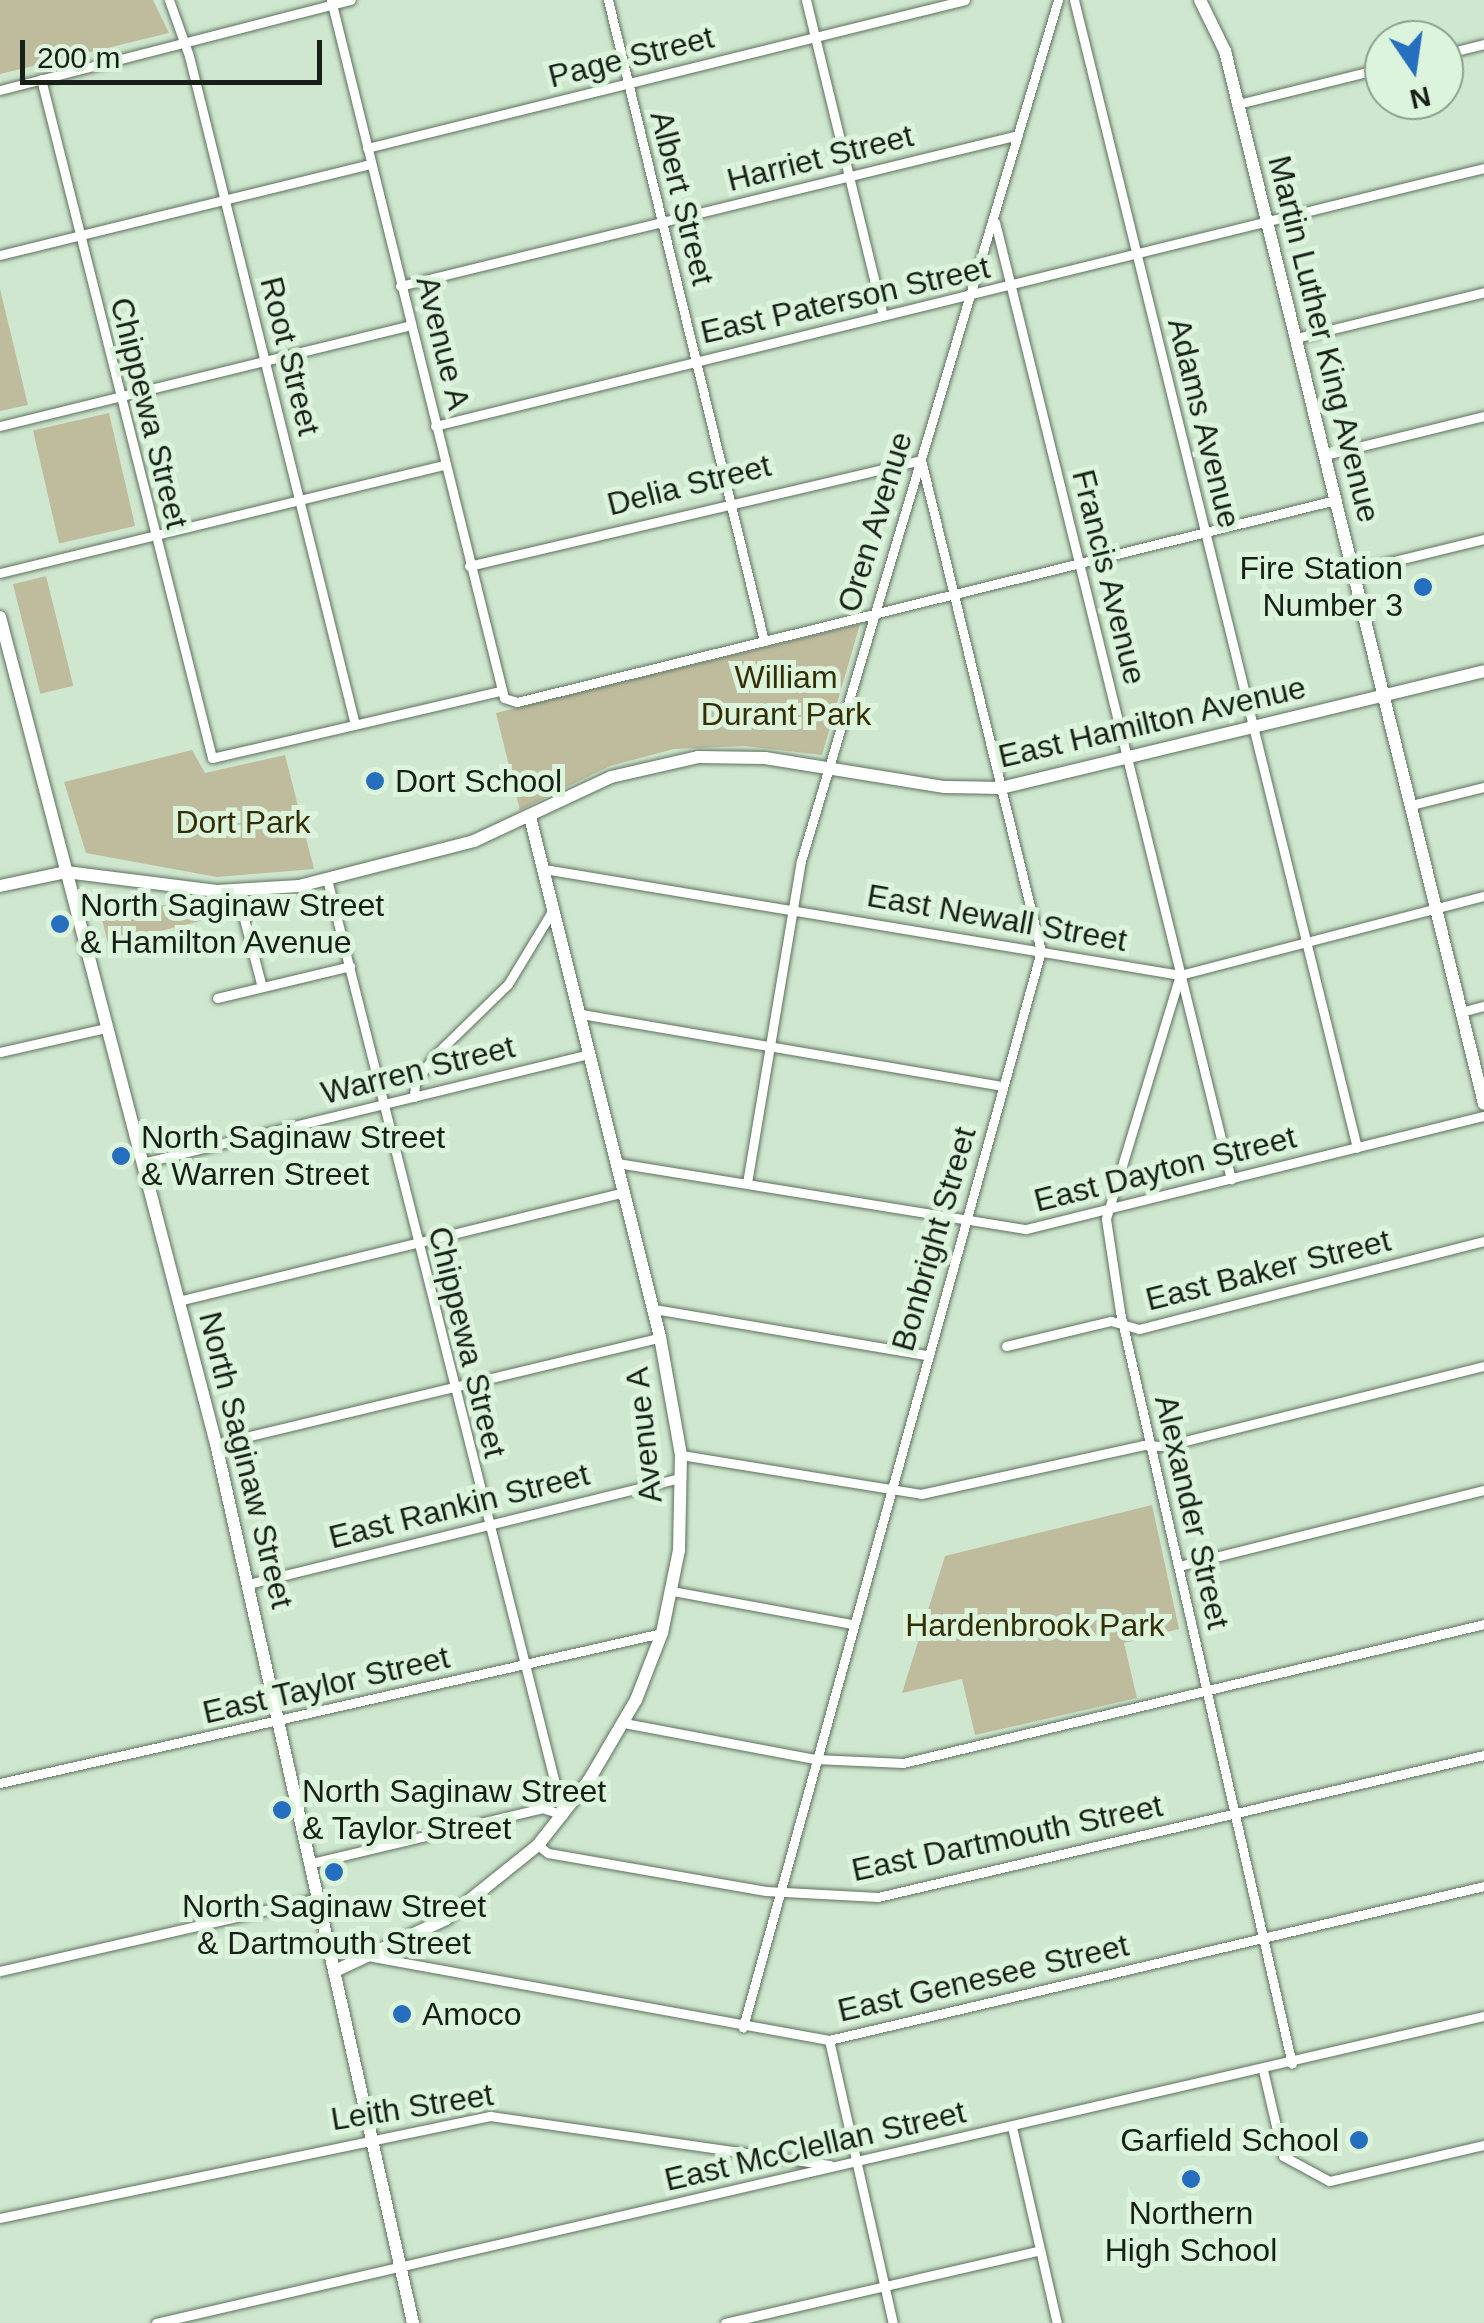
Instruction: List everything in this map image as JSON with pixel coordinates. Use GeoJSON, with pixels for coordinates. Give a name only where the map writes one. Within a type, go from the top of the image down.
{"type":"FeatureCollection","features":[{"type":"Feature","properties":{"kind":"street","name":"Root Street"},"geometry":{"type":"LineString","coordinates":[[169,0],[186,44],[226,200],[355,726]]}},
{"type":"Feature","properties":{"kind":"street"},"geometry":{"type":"LineString","coordinates":[[0,90],[351,0]]}},
{"type":"Feature","properties":{"kind":"street","name":"Albert Street"},"geometry":{"type":"LineString","coordinates":[[608,0],[764,641]]}},
{"type":"Feature","properties":{"kind":"street"},"geometry":{"type":"LineString","coordinates":[[806,0],[883,316]]}},
{"type":"Feature","properties":{"kind":"street","name":"Page Street"},"geometry":{"type":"LineString","coordinates":[[367,148],[966,0]]}},
{"type":"Feature","properties":{"kind":"street","name":"Oren Avenue"},"geometry":{"type":"LineString","coordinates":[[747,1184],[793,910],[829,769],[872,614],[995,219],[1058,0]]}},
{"type":"Feature","properties":{"kind":"street","name":"Adams Avenue"},"geometry":{"type":"LineString","coordinates":[[1074,0],[1357,1148]]}},
{"type":"Feature","properties":{"kind":"street","name":"Martin Luther King Avenue"},"geometry":{"type":"LineString","coordinates":[[1200,0],[1220,35],[1238,104],[1484,1104]]}},
{"type":"Feature","properties":{"kind":"street","name":"Avenue A"},"geometry":{"type":"LineString","coordinates":[[332,3],[502,694]]}},
{"type":"Feature","properties":{"kind":"street"},"geometry":{"type":"LineString","coordinates":[[1238,104],[1364,73]]}},
{"type":"Feature","properties":{"kind":"street","name":"Chippewa Street"},"geometry":{"type":"LineString","coordinates":[[41,80],[212,758],[355,726]]}},
{"type":"Feature","properties":{"kind":"street","name":"Harriet Street"},"geometry":{"type":"LineString","coordinates":[[400,286],[1018,136]]}},
{"type":"Feature","properties":{"kind":"street"},"geometry":{"type":"LineString","coordinates":[[0,255],[370,164]]}},
{"type":"Feature","properties":{"kind":"street","name":"East Paterson Street"},"geometry":{"type":"LineString","coordinates":[[435,426],[1484,168]]}},
{"type":"Feature","properties":{"kind":"street","name":"Francis Avenue"},"geometry":{"type":"LineString","coordinates":[[995,219],[1231,1179]]}},
{"type":"Feature","properties":{"kind":"street"},"geometry":{"type":"LineString","coordinates":[[1296,338],[1484,292]]}},
{"type":"Feature","properties":{"kind":"street"},"geometry":{"type":"LineString","coordinates":[[0,426],[410,325]]}},
{"type":"Feature","properties":{"kind":"street"},"geometry":{"type":"LineString","coordinates":[[1324,454],[1484,416]]}},
{"type":"Feature","properties":{"kind":"street","name":"Delia Street"},"geometry":{"type":"LineString","coordinates":[[469,566],[730,500],[921,460]]}},
{"type":"Feature","properties":{"kind":"street","name":"Bonbright Street"},"geometry":{"type":"LineString","coordinates":[[743,2027],[1041,951],[921,460]]}},
{"type":"Feature","properties":{"kind":"street"},"geometry":{"type":"LineString","coordinates":[[0,573],[444,465]]}},
{"type":"Feature","properties":{"kind":"street"},"geometry":{"type":"LineString","coordinates":[[355,726],[502,694],[517,702],[1336,500]]}},
{"type":"Feature","properties":{"kind":"street"},"geometry":{"type":"LineString","coordinates":[[1353,571],[1484,539]]}},
{"type":"Feature","properties":{"kind":"street","name":"North Saginaw Street"},"geometry":{"type":"LineString","coordinates":[[0,616],[216,1444],[413,2323]]}},
{"type":"Feature","properties":{"kind":"street","name":"East Hamilton Avenue"},"geometry":{"type":"LineString","coordinates":[[0,886],[66,872],[237,892],[327,879],[474,841],[611,777],[677,760],[741,756],[945,787],[1002,788],[1484,671]]}},
{"type":"Feature","properties":{"kind":"street"},"geometry":{"type":"LineString","coordinates":[[1410,805],[1484,787]]}},
{"type":"Feature","properties":{"kind":"street","name":"Avenue A"},"geometry":{"type":"LineString","coordinates":[[335,1971],[372,1958],[446,1919],[538,1846],[624,1723],[662,1633],[672,1591],[681,1455],[660,1337],[530,817]]}},
{"type":"Feature","properties":{"kind":"street","name":"East Newall Street"},"geometry":{"type":"LineString","coordinates":[[544,869],[1180,975],[1484,896]]}},
{"type":"Feature","properties":{"kind":"street","name":"Chippewa Street"},"geometry":{"type":"LineString","coordinates":[[327,879],[521,1666],[563,1815]]}},
{"type":"Feature","properties":{"kind":"street"},"geometry":{"type":"LineString","coordinates":[[237,892],[262,987]]}},
{"type":"Feature","properties":{"kind":"street"},"geometry":{"type":"LineString","coordinates":[[414,1096],[433,1056],[508,984],[554,908]]}},
{"type":"Feature","properties":{"kind":"street"},"geometry":{"type":"LineString","coordinates":[[218,998],[350,966]]}},
{"type":"Feature","properties":{"kind":"street","name":"Alexander Street"},"geometry":{"type":"LineString","coordinates":[[1180,975],[1110,1209],[1124,1326],[1292,2064]]}},
{"type":"Feature","properties":{"kind":"street"},"geometry":{"type":"LineString","coordinates":[[1461,1012],[1484,1006]]}},
{"type":"Feature","properties":{"kind":"street"},"geometry":{"type":"LineString","coordinates":[[582,1014],[1003,1086]]}},
{"type":"Feature","properties":{"kind":"street"},"geometry":{"type":"LineString","coordinates":[[0,1052],[106,1028]]}},
{"type":"Feature","properties":{"kind":"street","name":"Warren Street"},"geometry":{"type":"LineString","coordinates":[[142,1163],[590,1054]]}},
{"type":"Feature","properties":{"kind":"street","name":"East Dayton Street"},"geometry":{"type":"LineString","coordinates":[[617,1163],[1026,1229],[1484,1116]]}},
{"type":"Feature","properties":{"kind":"street"},"geometry":{"type":"LineString","coordinates":[[178,1301],[624,1192]]}},
{"type":"Feature","properties":{"kind":"street","name":"East Baker Street"},"geometry":{"type":"LineString","coordinates":[[1006,1346],[1111,1321],[1139,1329],[1484,1241]]}},
{"type":"Feature","properties":{"kind":"street"},"geometry":{"type":"LineString","coordinates":[[654,1309],[928,1355]]}},
{"type":"Feature","properties":{"kind":"street"},"geometry":{"type":"LineString","coordinates":[[216,1444],[660,1337]]}},
{"type":"Feature","properties":{"kind":"street"},"geometry":{"type":"LineString","coordinates":[[681,1455],[921,1494],[1152,1444],[1165,1446],[1484,1366]]}},
{"type":"Feature","properties":{"kind":"street","name":"East Rankin Street"},"geometry":{"type":"LineString","coordinates":[[248,1584],[682,1478]]}},
{"type":"Feature","properties":{"kind":"street"},"geometry":{"type":"LineString","coordinates":[[1179,1566],[1484,1490]]}},
{"type":"Feature","properties":{"kind":"street"},"geometry":{"type":"LineString","coordinates":[[672,1591],[852,1624]]}},
{"type":"Feature","properties":{"kind":"street"},"geometry":{"type":"LineString","coordinates":[[624,1723],[815,1759],[903,1762],[1484,1624]]}},
{"type":"Feature","properties":{"kind":"street","name":"East Taylor Street"},"geometry":{"type":"LineString","coordinates":[[0,1783],[280,1723],[662,1633]]}},
{"type":"Feature","properties":{"kind":"street","name":"East Dartmouth Street"},"geometry":{"type":"LineString","coordinates":[[538,1846],[548,1853],[779,1890],[878,1897],[1484,1756]]}},
{"type":"Feature","properties":{"kind":"street"},"geometry":{"type":"LineString","coordinates":[[312,1864],[542,1808],[563,1815]]}},
{"type":"Feature","properties":{"kind":"street","name":"East Genesee Street"},"geometry":{"type":"LineString","coordinates":[[372,1958],[829,2040],[1484,1886]]}},
{"type":"Feature","properties":{"kind":"street"},"geometry":{"type":"LineString","coordinates":[[0,1971],[319,1898]]}},
{"type":"Feature","properties":{"kind":"street","name":"East McClellan Street"},"geometry":{"type":"LineString","coordinates":[[156,2323],[1292,2064],[1484,2016]]}},
{"type":"Feature","properties":{"kind":"street"},"geometry":{"type":"LineString","coordinates":[[829,2040],[893,2323]]}},
{"type":"Feature","properties":{"kind":"street"},"geometry":{"type":"LineString","coordinates":[[1264,2070],[1282,2156],[1329,2181],[1484,2145]]}},
{"type":"Feature","properties":{"kind":"street","name":"Leith Street"},"geometry":{"type":"LineString","coordinates":[[0,2218],[372,2138],[518,2116],[836,2167]]}},
{"type":"Feature","properties":{"kind":"street"},"geometry":{"type":"LineString","coordinates":[[1012,2126],[1056,2323]]}},
{"type":"Feature","properties":{"kind":"street"},"geometry":{"type":"LineString","coordinates":[[725,2323],[1040,2250]]}},
{"type":"Feature","properties":{"kind":"green space"},"geometry":{"type":"Polygon","coordinates":[[[0,0],[153,0],[169,33],[0,74],[0,0]]]}},
{"type":"Feature","properties":{"kind":"green space"},"geometry":{"type":"Polygon","coordinates":[[[0,289],[28,405],[0,411],[0,289]]]}},
{"type":"Feature","properties":{"kind":"green space"},"geometry":{"type":"Polygon","coordinates":[[[109,413],[135,526],[59,544],[33,431],[109,413]]]}},
{"type":"Feature","properties":{"kind":"green space"},"geometry":{"type":"Polygon","coordinates":[[[46,576],[73,686],[40,694],[13,584],[46,576]]]}},
{"type":"Feature","properties":{"kind":"green space","name":"William Durant Park"},"geometry":{"type":"Polygon","coordinates":[[[860,624],[822,755],[745,746],[674,749],[610,766],[520,810],[496,713],[860,624]]]}},
{"type":"Feature","properties":{"kind":"green space","name":"Dort Park"},"geometry":{"type":"Polygon","coordinates":[[[192,750],[205,773],[285,755],[314,869],[217,877],[86,853],[64,782],[192,750]]]}},
{"type":"Feature","properties":{"kind":"green space","name":"Dort Park"},"geometry":{"type":"Polygon","coordinates":[[[117,901],[229,914],[108,944],[99,907],[117,901]]]}},
{"type":"Feature","properties":{"kind":"green space","name":"Hardenbrook Park"},"geometry":{"type":"Polygon","coordinates":[[[1152,1505],[1179,1629],[1124,1643],[1137,1698],[975,1735],[962,1679],[902,1693],[945,1556],[1152,1505]]]}},
{"type":"Feature","properties":{"kind":"place","name":"Fire Station Number 3"},"geometry":{"type":"Point","coordinates":[1423,587]}},
{"type":"Feature","properties":{"kind":"place","name":"Dort School"},"geometry":{"type":"Point","coordinates":[375,781]}},
{"type":"Feature","properties":{"kind":"place","name":"North Saginaw Street & Hamilton Avenue"},"geometry":{"type":"Point","coordinates":[60,924]}},
{"type":"Feature","properties":{"kind":"place","name":"North Saginaw Street & Warren Street"},"geometry":{"type":"Point","coordinates":[121,1156]}},
{"type":"Feature","properties":{"kind":"place","name":"North Saginaw Street & Taylor Street"},"geometry":{"type":"Point","coordinates":[282,1810]}},
{"type":"Feature","properties":{"kind":"place","name":"North Saginaw Street & Dartmouth Street"},"geometry":{"type":"Point","coordinates":[334,1872]}},
{"type":"Feature","properties":{"kind":"place","name":"Amoco"},"geometry":{"type":"Point","coordinates":[402,2014]}},
{"type":"Feature","properties":{"kind":"place","name":"Garfield School"},"geometry":{"type":"Point","coordinates":[1359,2140]}},
{"type":"Feature","properties":{"kind":"place","name":"Northern High School"},"geometry":{"type":"Point","coordinates":[1191,2179]}}]}
